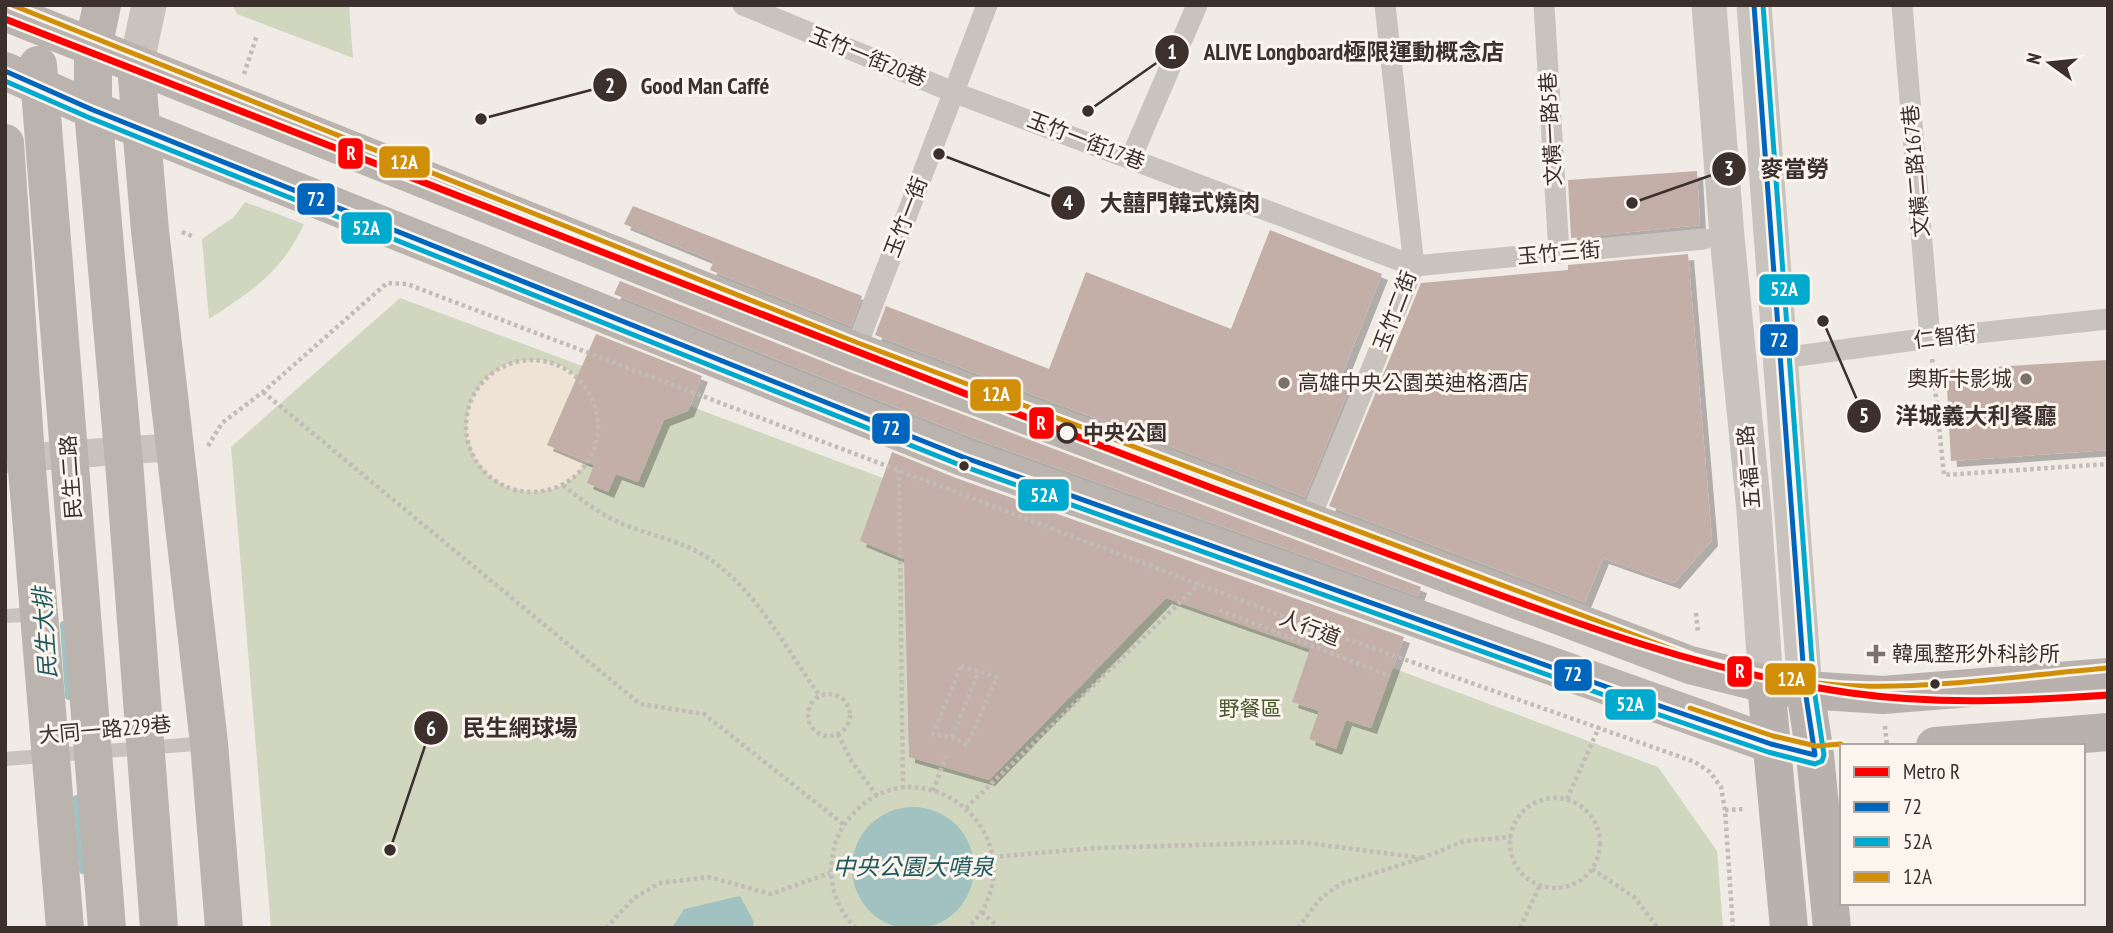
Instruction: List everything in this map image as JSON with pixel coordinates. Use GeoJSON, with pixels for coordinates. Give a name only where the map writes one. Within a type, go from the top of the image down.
{"type":"FeatureCollection","features":[{"type":"Feature","properties":{"kind":"main road"},"geometry":{"type":"LineString","coordinates":[[102,5],[93,48],[93,110],[123,451],[159,928]]}},
{"type":"Feature","properties":{"kind":"main road"},"geometry":{"type":"LineString","coordinates":[[27,15],[136,66],[855,351],[1690,665],[1766,684],[1805,690],[1883,695],[2108,677]]}},
{"type":"Feature","properties":{"kind":"main road","name":"民生二路"},"geometry":{"type":"LineString","coordinates":[[27,15],[22,78],[70,454],[91,753],[107,928]]}},
{"type":"Feature","properties":{"kind":"main road"},"geometry":{"type":"LineString","coordinates":[[136,66],[150,231],[191,450],[209,743],[224,928]]}},
{"type":"Feature","properties":{"kind":"main road"},"geometry":{"type":"LineString","coordinates":[[22,78],[93,110],[963,457],[1771,744],[1828,754]]}},
{"type":"Feature","properties":{"kind":"main road"},"geometry":{"type":"LineString","coordinates":[[5,143],[22,615],[51,756],[65,928]]}},
{"type":"Feature","properties":{"kind":"main road","name":"五福二路"},"geometry":{"type":"LineString","coordinates":[[1766,684],[1789,928]]}},
{"type":"Feature","properties":{"kind":"main road","name":"五福二路"},"geometry":{"type":"LineString","coordinates":[[1805,690],[1828,754],[1832,928]]}},
{"type":"Feature","properties":{"kind":"main road"},"geometry":{"type":"LineString","coordinates":[[1960,744],[2108,732]]}},
{"type":"Feature","properties":{"kind":"street"},"geometry":{"type":"LineString","coordinates":[[136,66],[149,5]]}},
{"type":"Feature","properties":{"kind":"street","name":"玉竹一街20巷"},"geometry":{"type":"LineString","coordinates":[[743,5],[953,92]]}},
{"type":"Feature","properties":{"kind":"street","name":"玉竹一街"},"geometry":{"type":"LineString","coordinates":[[855,351],[987,5]]}},
{"type":"Feature","properties":{"kind":"street"},"geometry":{"type":"LineString","coordinates":[[1131,159],[1197,5]]}},
{"type":"Feature","properties":{"kind":"street","name":"玉竹二街"},"geometry":{"type":"LineString","coordinates":[[1309,522],[1414,267],[1385,5]]}},
{"type":"Feature","properties":{"kind":"street","name":"文橫一路5巷"},"geometry":{"type":"LineString","coordinates":[[1544,5],[1559,254]]}},
{"type":"Feature","properties":{"kind":"street","name":"五福二路"},"geometry":{"type":"LineString","coordinates":[[1709,5],[1727,237],[1754,511],[1766,684]]}},
{"type":"Feature","properties":{"kind":"street","name":"五福二路"},"geometry":{"type":"LineString","coordinates":[[1754,5],[1805,690]]}},
{"type":"Feature","properties":{"kind":"street","name":"文橫二路167巷"},"geometry":{"type":"LineString","coordinates":[[1902,5],[1930,338]]}},
{"type":"Feature","properties":{"kind":"street","name":"玉竹一街17巷"},"geometry":{"type":"LineString","coordinates":[[953,92],[1414,267]]}},
{"type":"Feature","properties":{"kind":"street","name":"玉竹三街"},"geometry":{"type":"LineString","coordinates":[[1414,267],[1704,239]]}},
{"type":"Feature","properties":{"kind":"street","name":"仁智街"},"geometry":{"type":"LineString","coordinates":[[1782,358],[1930,338],[2108,319]]}},
{"type":"Feature","properties":{"kind":"street"},"geometry":{"type":"LineString","coordinates":[[15,458],[191,450]]}},
{"type":"Feature","properties":{"kind":"lane","name":"大同一路229巷"},"geometry":{"type":"LineString","coordinates":[[5,760],[209,743]]}},
{"type":"Feature","properties":{"kind":"path"},"geometry":{"type":"LineString","coordinates":[[191,450],[209,441],[222,423],[263,392],[387,283],[407,284],[1293,620],[1695,762],[1710,772],[1721,787],[1733,928]]}},
{"type":"Feature","properties":{"kind":"path"},"geometry":{"type":"LineString","coordinates":[[1930,338],[1944,475],[2108,464]]}},
{"type":"Feature","properties":{"kind":"path"},"geometry":{"type":"LineString","coordinates":[[522,360],[543,360],[564,366],[580,379],[592,396],[598,418],[597,441],[588,462],[563,485],[530,492],[508,488],[489,476],[475,458],[467,437],[467,416],[471,402],[485,379],[502,366],[522,360]]}},
{"type":"Feature","properties":{"kind":"path"},"geometry":{"type":"LineString","coordinates":[[263,392],[640,704],[704,714],[844,824]]}},
{"type":"Feature","properties":{"kind":"path"},"geometry":{"type":"LineString","coordinates":[[899,470],[903,789]]}},
{"type":"Feature","properties":{"kind":"path"},"geometry":{"type":"LineString","coordinates":[[563,485],[586,504],[619,523],[704,555],[765,612],[820,696]]}},
{"type":"Feature","properties":{"kind":"path"},"geometry":{"type":"LineString","coordinates":[[967,808],[1199,584]]}},
{"type":"Feature","properties":{"kind":"path","name":"人行道"},"geometry":{"type":"LineString","coordinates":[[1219,610],[1390,676]]}},
{"type":"Feature","properties":{"kind":"path"},"geometry":{"type":"LineString","coordinates":[[961,666],[997,677],[967,745],[952,737],[933,734],[961,666]]}},
{"type":"Feature","properties":{"kind":"path"},"geometry":{"type":"LineString","coordinates":[[952,737],[979,671]]}},
{"type":"Feature","properties":{"kind":"path"},"geometry":{"type":"LineString","coordinates":[[834,694],[841,697],[849,709],[849,723],[838,734],[819,734],[810,724],[808,718],[811,705],[820,696],[834,694]]}},
{"type":"Feature","properties":{"kind":"path"},"geometry":{"type":"LineString","coordinates":[[1567,799],[1598,727]]}},
{"type":"Feature","properties":{"kind":"path"},"geometry":{"type":"LineString","coordinates":[[838,734],[864,780],[877,796]]}},
{"type":"Feature","properties":{"kind":"path"},"geometry":{"type":"LineString","coordinates":[[933,791],[946,756]]}},
{"type":"Feature","properties":{"kind":"path"},"geometry":{"type":"LineString","coordinates":[[856,928],[849,922],[836,899],[830,873],[833,847],[844,824],[863,803],[888,791],[915,787],[943,793],[967,808],[984,830],[993,857],[992,885],[982,912],[968,928]]}},
{"type":"Feature","properties":{"kind":"path"},"geometry":{"type":"LineString","coordinates":[[1552,797],[1567,799],[1580,804],[1591,814],[1598,827],[1599,856],[1582,879],[1569,886],[1541,886],[1527,878],[1517,866],[1511,852],[1515,822],[1524,810],[1537,801],[1552,797]]}},
{"type":"Feature","properties":{"kind":"path"},"geometry":{"type":"LineString","coordinates":[[1298,928],[1319,900],[1340,884],[1422,858],[1464,841],[1511,837]]}},
{"type":"Feature","properties":{"kind":"path"},"geometry":{"type":"LineString","coordinates":[[993,857],[1095,848],[1300,842],[1422,858]]}},
{"type":"Feature","properties":{"kind":"path"},"geometry":{"type":"LineString","coordinates":[[1592,869],[1634,897],[1658,928]]}},
{"type":"Feature","properties":{"kind":"path"},"geometry":{"type":"LineString","coordinates":[[606,928],[634,898],[660,883],[709,877],[771,894],[830,873]]}},
{"type":"Feature","properties":{"kind":"path"},"geometry":{"type":"LineString","coordinates":[[1520,928],[1541,886]]}},
{"type":"Feature","properties":{"kind":"path"},"geometry":{"type":"LineString","coordinates":[[982,912],[999,928]]}},
{"type":"Feature","properties":{"kind":"green space"},"geometry":{"type":"Polygon","coordinates":[[[232,5],[349,5],[353,58],[237,14],[232,5]]]}},
{"type":"Feature","properties":{"kind":"green space"},"geometry":{"type":"Polygon","coordinates":[[[245,202],[304,224],[286,255],[264,279],[209,319],[202,239],[234,217],[245,202]]]}},
{"type":"Feature","properties":{"kind":"green space","name":"野餐區"},"geometry":{"type":"Polygon","coordinates":[[[400,298],[1658,767],[1717,851],[1723,928],[271,928],[231,447],[400,298]]]}},
{"type":"Feature","properties":{"kind":"shaded area"},"geometry":{"type":"Polygon","coordinates":[[[522,360],[543,360],[564,367],[580,379],[588,462],[573,478],[553,489],[530,492],[508,488],[489,476],[475,458],[467,437],[467,416],[473,396],[485,379],[502,366],[522,360]]]}},
{"type":"Feature","properties":{"kind":"water","name":"中央公園大噴泉"},"geometry":{"type":"Polygon","coordinates":[[[913,807],[936,811],[956,825],[970,845],[974,868],[970,891],[956,911],[936,925],[913,929],[890,925],[870,911],[856,891],[852,868],[856,845],[870,825],[890,811],[913,807]]]}},
{"type":"Feature","properties":{"kind":"water"},"geometry":{"type":"Polygon","coordinates":[[[740,896],[754,922],[752,928],[672,928],[684,909],[740,896]]]}},
{"type":"Feature","properties":{"kind":"building"},"geometry":{"type":"Polygon","coordinates":[[[1697,171],[1700,225],[1571,238],[1568,180],[1697,171]]]}},
{"type":"Feature","properties":{"kind":"building"},"geometry":{"type":"Polygon","coordinates":[[[633,206],[862,296],[851,326],[710,270],[714,261],[624,224],[633,206]]]}},
{"type":"Feature","properties":{"kind":"building"},"geometry":{"type":"Polygon","coordinates":[[[1270,230],[1382,274],[1337,387],[1348,391],[1305,497],[875,335],[886,306],[1049,369],[1086,272],[1231,329],[1270,230]]]}},
{"type":"Feature","properties":{"kind":"building"},"geometry":{"type":"Polygon","coordinates":[[[1688,254],[1712,540],[1674,583],[1603,558],[1585,602],[1329,506],[1421,283],[1568,270],[1568,265],[1688,254]]]}},
{"type":"Feature","properties":{"kind":"building"},"geometry":{"type":"Polygon","coordinates":[[[620,281],[847,371],[1421,587],[1418,596],[971,437],[614,294],[620,281]]]}},
{"type":"Feature","properties":{"kind":"building"},"geometry":{"type":"Polygon","coordinates":[[[596,334],[702,376],[688,411],[664,420],[638,482],[616,474],[608,492],[587,483],[594,465],[547,445],[596,334]]]}},
{"type":"Feature","properties":{"kind":"building"},"geometry":{"type":"Polygon","coordinates":[[[2108,360],[2108,450],[1951,461],[1946,370],[2108,360]]]}},
{"type":"Feature","properties":{"kind":"building"},"geometry":{"type":"Polygon","coordinates":[[[892,452],[956,478],[1404,637],[1371,728],[1346,720],[1336,749],[1309,739],[1319,711],[1292,702],[1310,649],[1166,598],[989,780],[909,757],[904,559],[860,541],[892,452]]]}},
{"type":"Feature","properties":{"kind":"waterway","name":"民生大排"},"geometry":{"type":"LineString","coordinates":[[64,625],[69,696]]}},
{"type":"Feature","properties":{"kind":"waterway","name":"民生大排"},"geometry":{"type":"LineString","coordinates":[[77,799],[83,870]]}},
{"type":"Feature","properties":{"kind":"metro line","name":"R"},"geometry":{"type":"LineString","coordinates":[[5,19],[1091,442],[1467,583],[1629,640],[1683,657],[1794,684],[1883,697],[1979,701],[2108,695]]}},
{"type":"Feature","properties":{"kind":"transit line","name":"12A"},"geometry":{"type":"LineString","coordinates":[[12,5],[858,343],[1693,657],[1776,677],[1861,686],[1954,683],[2107,668]]}},
{"type":"Feature","properties":{"kind":"transit line","name":"72"},"geometry":{"type":"LineString","coordinates":[[5,71],[93,110],[963,457],[1663,707],[1771,744],[1815,755],[1805,690],[1754,5]]}},
{"type":"Feature","properties":{"kind":"transit line","name":"52A"},"geometry":{"type":"LineString","coordinates":[[5,81],[90,118],[960,465],[1660,715],[1768,752],[1815,764],[1822,761],[1824,755],[1814,689],[1763,5]]}},
{"type":"Feature","properties":{"kind":"transit line","name":"12A"},"geometry":{"type":"LineString","coordinates":[[1690,708],[1773,736],[1816,746],[1840,744]]}},
{"type":"Feature","properties":{"kind":"place","name":"ALIVE Longboard極限運動概念店"},"geometry":{"type":"Point","coordinates":[1088,111]}},
{"type":"Feature","properties":{"kind":"place","name":"Good Man Caffé"},"geometry":{"type":"Point","coordinates":[481,119]}},
{"type":"Feature","properties":{"kind":"place","name":"大囍門韓式燒肉"},"geometry":{"type":"Point","coordinates":[939,154]}},
{"type":"Feature","properties":{"kind":"place","name":"麥當勞"},"geometry":{"type":"Point","coordinates":[1632,203]}},
{"type":"Feature","properties":{"kind":"place","name":"洋城義大利餐廳"},"geometry":{"type":"Point","coordinates":[1823,321]}},
{"type":"Feature","properties":{"kind":"place","name":"奧斯卡影城"},"geometry":{"type":"Point","coordinates":[2026,379]}},
{"type":"Feature","properties":{"kind":"place","name":"高雄中央公園英迪格酒店"},"geometry":{"type":"Point","coordinates":[1284,383]}},
{"type":"Feature","properties":{"kind":"place","name":"中央公園"},"geometry":{"type":"Point","coordinates":[1067,433]}},
{"type":"Feature","properties":{"kind":"place","name":"韓風整形外科診所"},"geometry":{"type":"Point","coordinates":[1876,654]}},
{"type":"Feature","properties":{"kind":"place","name":"民生網球場"},"geometry":{"type":"Point","coordinates":[390,850]}}]}
